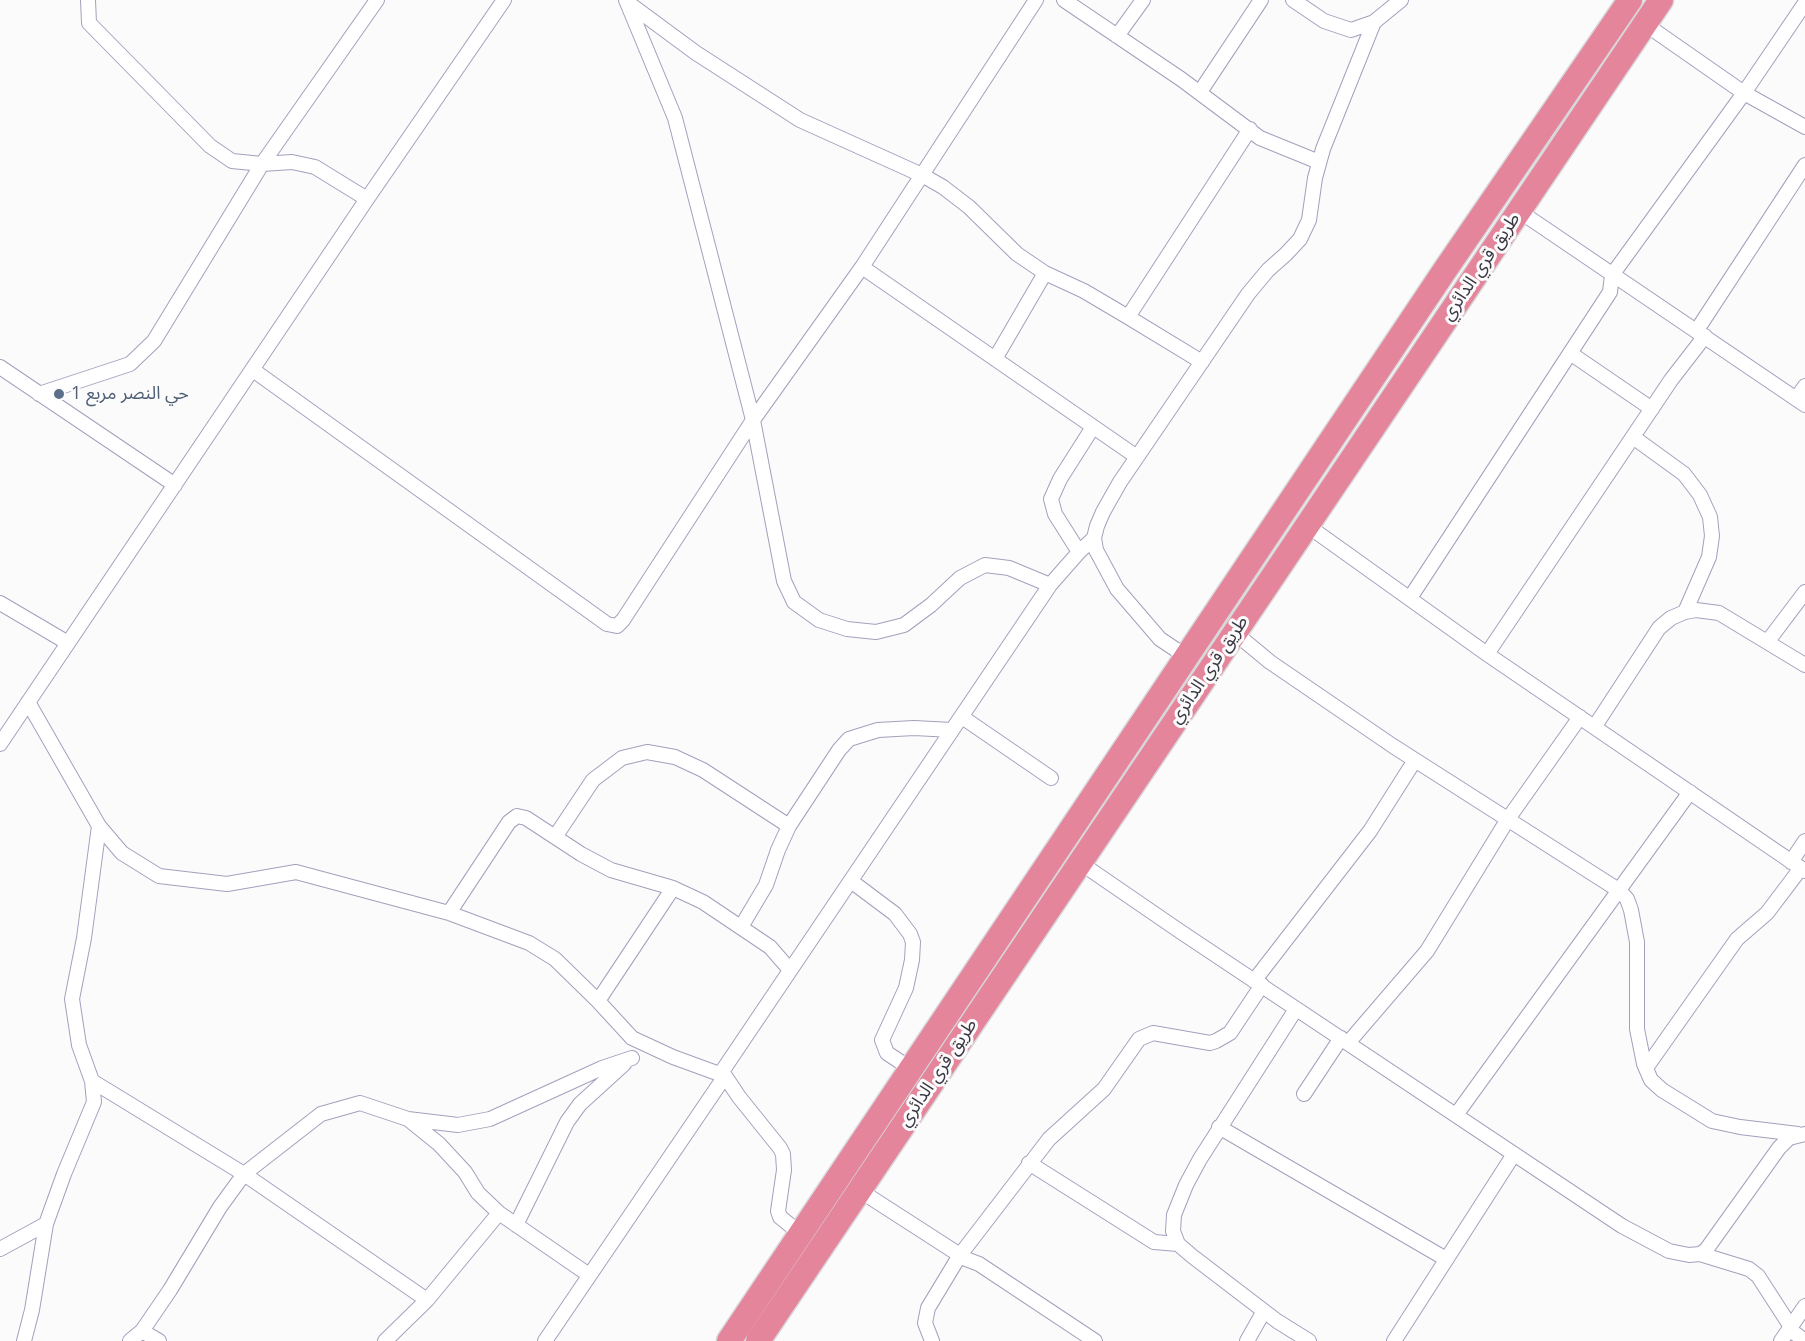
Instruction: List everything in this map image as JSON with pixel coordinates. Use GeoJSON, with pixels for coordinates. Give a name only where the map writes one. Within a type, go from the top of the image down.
{"type":"FeatureCollection","features":[{"type":"Feature","properties":{"kind":"highway","name":"طريق قري الدائري"},"geometry":{"type":"LineString","coordinates":[[758,1341],[1661,0]]}},
{"type":"Feature","properties":{"kind":"highway","name":"طريق قري الدائري"},"geometry":{"type":"LineString","coordinates":[[729,1341],[1624,2]]}},
{"type":"Feature","properties":{"kind":"highway"},"geometry":{"type":"LineString","coordinates":[[1445,270],[1469,286]]}},
{"type":"Feature","properties":{"kind":"street"},"geometry":{"type":"LineString","coordinates":[[88,0],[89,23],[210,146],[232,161],[262,164],[292,162],[315,167],[368,199]]}},
{"type":"Feature","properties":{"kind":"street"},"geometry":{"type":"LineString","coordinates":[[39,394],[130,364],[154,341],[262,164],[377,0]]}},
{"type":"Feature","properties":{"kind":"street"},"geometry":{"type":"LineString","coordinates":[[0,744],[504,0]]}},
{"type":"Feature","properties":{"kind":"street"},"geometry":{"type":"LineString","coordinates":[[253,370],[608,624],[617,626],[630,610],[753,420],[862,267],[1036,0]]}},
{"type":"Feature","properties":{"kind":"street"},"geometry":{"type":"LineString","coordinates":[[1064,0],[1200,92],[1260,138],[1319,162]]}},
{"type":"Feature","properties":{"kind":"street"},"geometry":{"type":"LineString","coordinates":[[1117,36],[1143,0]]}},
{"type":"Feature","properties":{"kind":"street"},"geometry":{"type":"LineString","coordinates":[[1200,92],[1262,0]]}},
{"type":"Feature","properties":{"kind":"street"},"geometry":{"type":"LineString","coordinates":[[1293,0],[1324,21],[1351,30],[1374,22],[1401,0]]}},
{"type":"Feature","properties":{"kind":"street"},"geometry":{"type":"LineString","coordinates":[[627,1],[696,53],[800,120],[922,175],[943,187],[969,207],[1017,254],[1045,273],[1084,291],[1128,316],[1202,363]]}},
{"type":"Feature","properties":{"kind":"street"},"geometry":{"type":"LineString","coordinates":[[627,1],[675,118],[753,420],[784,581],[794,602],[819,620],[847,629],[876,632],[904,625],[931,605],[960,578],[985,565],[1009,568],[1050,585]]}},
{"type":"Feature","properties":{"kind":"street"},"geometry":{"type":"LineString","coordinates":[[1410,598],[1610,292],[1612,275],[1744,93],[1805,3]]}},
{"type":"Feature","properties":{"kind":"street"},"geometry":{"type":"LineString","coordinates":[[1187,657],[1160,639],[1117,589],[1096,550],[1094,538],[1102,512],[1248,294],[1268,270],[1300,239],[1310,220],[1314,178],[1323,148],[1374,22]]}},
{"type":"Feature","properties":{"kind":"street"},"geometry":{"type":"LineString","coordinates":[[1645,24],[1744,93],[1805,127]]}},
{"type":"Feature","properties":{"kind":"street"},"geometry":{"type":"LineString","coordinates":[[1128,316],[1250,129]]}},
{"type":"Feature","properties":{"kind":"street"},"geometry":{"type":"LineString","coordinates":[[1487,654],[1671,380],[1805,165]]}},
{"type":"Feature","properties":{"kind":"street"},"geometry":{"type":"LineString","coordinates":[[1519,211],[1800,402],[1805,386]]}},
{"type":"Feature","properties":{"kind":"street"},"geometry":{"type":"LineString","coordinates":[[862,267],[1137,457]]}},
{"type":"Feature","properties":{"kind":"street"},"geometry":{"type":"LineString","coordinates":[[995,359],[1045,273]]}},
{"type":"Feature","properties":{"kind":"street"},"geometry":{"type":"LineString","coordinates":[[1570,353],[1652,409]]}},
{"type":"Feature","properties":{"kind":"street"},"geometry":{"type":"LineString","coordinates":[[0,367],[175,485]]}},
{"type":"Feature","properties":{"kind":"street"},"geometry":{"type":"LineString","coordinates":[[1078,552],[1055,514],[1051,499],[1060,479],[1093,427]]}},
{"type":"Feature","properties":{"kind":"street"},"geometry":{"type":"LineString","coordinates":[[1633,437],[1684,474],[1700,495],[1710,518],[1712,536],[1708,557],[1685,612]]}},
{"type":"Feature","properties":{"kind":"street"},"geometry":{"type":"LineString","coordinates":[[1308,526],[1487,654],[1799,867]]}},
{"type":"Feature","properties":{"kind":"street"},"geometry":{"type":"LineString","coordinates":[[545,1341],[723,1075],[790,970],[1050,585],[1078,552],[1094,538]]}},
{"type":"Feature","properties":{"kind":"street"},"geometry":{"type":"LineString","coordinates":[[1768,641],[1805,592]]}},
{"type":"Feature","properties":{"kind":"street"},"geometry":{"type":"LineString","coordinates":[[0,603],[68,643]]}},
{"type":"Feature","properties":{"kind":"street"},"geometry":{"type":"LineString","coordinates":[[1594,726],[1659,628],[1671,618],[1685,612],[1696,610],[1719,613],[1805,665]]}},
{"type":"Feature","properties":{"kind":"street"},"geometry":{"type":"LineString","coordinates":[[1235,633],[1270,662],[1415,760],[1620,891],[1632,910],[1637,942],[1637,1029],[1646,1068],[1652,1080],[1662,1090],[1712,1121],[1740,1127],[1802,1134]]}},
{"type":"Feature","properties":{"kind":"street"},"geometry":{"type":"LineString","coordinates":[[28,702],[99,826],[122,854],[159,876],[227,885],[296,872],[449,913],[540,949],[555,959],[632,1038],[648,1047],[723,1075],[783,1154],[784,1170],[778,1211],[780,1217],[801,1234]]}},
{"type":"Feature","properties":{"kind":"street"},"geometry":{"type":"LineString","coordinates":[[962,717],[1051,778]]}},
{"type":"Feature","properties":{"kind":"street"},"geometry":{"type":"LineString","coordinates":[[1304,1094],[1344,1040],[1427,951],[1508,819],[1580,717]]}},
{"type":"Feature","properties":{"kind":"street"},"geometry":{"type":"LineString","coordinates":[[741,927],[766,885],[789,826],[849,738],[878,730],[914,728],[952,730]]}},
{"type":"Feature","properties":{"kind":"street"},"geometry":{"type":"LineString","coordinates":[[555,837],[593,780],[622,758],[647,752],[675,757],[703,770],[789,826]]}},
{"type":"Feature","properties":{"kind":"street"},"geometry":{"type":"LineString","coordinates":[[932,1341],[928,1336],[925,1323],[928,1308],[960,1255],[1029,1163],[1065,1123],[1084,1109],[1104,1089],[1138,1039],[1145,1035],[1161,1033],[1210,1043],[1230,1033],[1258,983],[1370,831],[1415,760]]}},
{"type":"Feature","properties":{"kind":"street"},"geometry":{"type":"LineString","coordinates":[[1456,1115],[1690,792]]}},
{"type":"Feature","properties":{"kind":"street"},"geometry":{"type":"LineString","coordinates":[[449,913],[509,822],[518,816],[526,818],[582,855],[611,870],[673,888],[710,906],[770,947],[790,970]]}},
{"type":"Feature","properties":{"kind":"street"},"geometry":{"type":"LineString","coordinates":[[24,1341],[32,1310],[46,1224],[94,1102],[92,1081],[79,1045],[72,999],[84,938],[99,826]]}},
{"type":"Feature","properties":{"kind":"street"},"geometry":{"type":"LineString","coordinates":[[1646,1068],[1737,939],[1767,912],[1799,867],[1805,841]]}},
{"type":"Feature","properties":{"kind":"street"},"geometry":{"type":"LineString","coordinates":[[1079,862],[1622,1226],[1669,1251],[1689,1255],[1700,1254],[1749,1269],[1758,1276],[1787,1333],[1805,1341]]}},
{"type":"Feature","properties":{"kind":"street"},"geometry":{"type":"LineString","coordinates":[[851,881],[895,914],[910,934],[913,942],[906,987],[882,1040],[887,1053],[911,1069]]}},
{"type":"Feature","properties":{"kind":"street"},"geometry":{"type":"LineString","coordinates":[[598,1001],[673,888]]}},
{"type":"Feature","properties":{"kind":"street"},"geometry":{"type":"LineString","coordinates":[[1296,1009],[1219,1127],[1186,1185],[1174,1215],[1173,1232],[1178,1244],[1264,1311],[1309,1341]]}},
{"type":"Feature","properties":{"kind":"street"},"geometry":{"type":"LineString","coordinates":[[516,1225],[567,1122],[580,1104],[632,1058],[648,1047]]}},
{"type":"Feature","properties":{"kind":"street"},"geometry":{"type":"LineString","coordinates":[[130,1341],[142,1331],[170,1290],[220,1207],[244,1174],[321,1114],[360,1103],[408,1119],[458,1125],[490,1119],[602,1068],[632,1058]]}},
{"type":"Feature","properties":{"kind":"street"},"geometry":{"type":"LineString","coordinates":[[92,1081],[244,1174],[427,1300]]}},
{"type":"Feature","properties":{"kind":"street"},"geometry":{"type":"LineString","coordinates":[[408,1119],[439,1144],[465,1172],[478,1193],[499,1213],[589,1275]]}},
{"type":"Feature","properties":{"kind":"street"},"geometry":{"type":"LineString","coordinates":[[1219,1127],[1446,1259]]}},
{"type":"Feature","properties":{"kind":"street"},"geometry":{"type":"LineString","coordinates":[[1700,1254],[1713,1243],[1779,1148],[1789,1138],[1802,1134]]}},
{"type":"Feature","properties":{"kind":"street"},"geometry":{"type":"LineString","coordinates":[[1394,1341],[1514,1154]]}},
{"type":"Feature","properties":{"kind":"street"},"geometry":{"type":"LineString","coordinates":[[1029,1163],[1154,1242],[1178,1244]]}},
{"type":"Feature","properties":{"kind":"street"},"geometry":{"type":"LineString","coordinates":[[860,1190],[960,1255],[979,1264],[1085,1339]]}},
{"type":"Feature","properties":{"kind":"street"},"geometry":{"type":"LineString","coordinates":[[385,1341],[427,1300],[499,1213]]}},
{"type":"Feature","properties":{"kind":"street"},"geometry":{"type":"LineString","coordinates":[[0,1249],[46,1224]]}},
{"type":"Feature","properties":{"kind":"street"},"geometry":{"type":"LineString","coordinates":[[1787,1333],[1805,1306]]}},
{"type":"Feature","properties":{"kind":"street"},"geometry":{"type":"LineString","coordinates":[[1247,1341],[1264,1311]]}},
{"type":"Feature","properties":{"kind":"street"},"geometry":{"type":"LineString","coordinates":[[142,1331],[159,1341]]}},
{"type":"Feature","properties":{"kind":"place","name":"حي النصر مربع 1"},"geometry":{"type":"Point","coordinates":[59,394]}}]}
